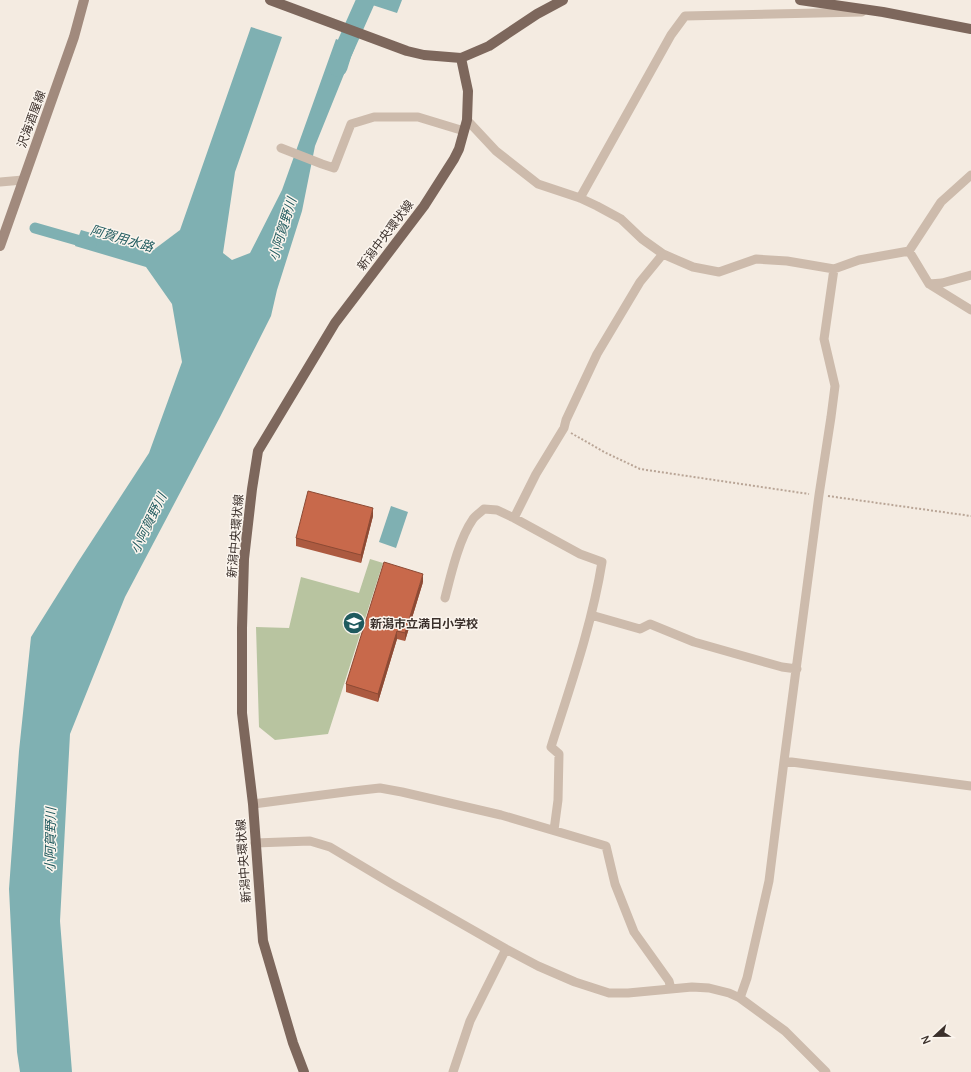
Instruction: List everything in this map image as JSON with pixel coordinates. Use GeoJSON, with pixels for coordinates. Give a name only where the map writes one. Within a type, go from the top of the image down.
{"type":"FeatureCollection","features":[{"type":"Feature","properties":{"kind":"main road","name":"沢海酒屋線"},"geometry":{"type":"LineString","coordinates":[[0,246],[74,37],[84,0]]}},
{"type":"Feature","properties":{"kind":"main road"},"geometry":{"type":"LineString","coordinates":[[270,0],[407,51],[424,55],[461,58],[489,46],[537,14],[563,0]]}},
{"type":"Feature","properties":{"kind":"main road"},"geometry":{"type":"LineString","coordinates":[[800,0],[883,12],[971,29]]}},
{"type":"Feature","properties":{"kind":"main road","name":"新潟中央環状線"},"geometry":{"type":"LineString","coordinates":[[304,1072],[293,1043],[262,941],[253,804],[242,713],[244,559],[258,451],[335,323],[424,206],[454,159],[459,149],[467,120],[468,91],[461,58]]}},
{"type":"Feature","properties":{"kind":"street"},"geometry":{"type":"LineString","coordinates":[[580,198],[671,35],[685,16],[883,12]]}},
{"type":"Feature","properties":{"kind":"street"},"geometry":{"type":"LineString","coordinates":[[281,148],[334,168],[351,124],[374,117],[418,117],[464,131]]}},
{"type":"Feature","properties":{"kind":"street"},"geometry":{"type":"LineString","coordinates":[[467,120],[496,152],[538,184],[580,198],[621,219],[642,239],[663,254],[693,267],[719,272],[756,259],[787,261],[834,269],[859,260],[909,251],[941,202],[971,175]]}},
{"type":"Feature","properties":{"kind":"street"},"geometry":{"type":"LineString","coordinates":[[0,182],[23,180]]}},
{"type":"Feature","properties":{"kind":"street"},"geometry":{"type":"LineString","coordinates":[[909,251],[929,284],[971,310]]}},
{"type":"Feature","properties":{"kind":"street"},"geometry":{"type":"LineString","coordinates":[[514,518],[536,474],[564,428],[566,420],[597,354],[640,282],[663,254]]}},
{"type":"Feature","properties":{"kind":"street"},"geometry":{"type":"LineString","coordinates":[[740,998],[747,978],[769,881],[819,495],[835,386],[824,339],[834,269]]}},
{"type":"Feature","properties":{"kind":"street"},"geometry":{"type":"LineString","coordinates":[[929,284],[942,283],[971,275]]}},
{"type":"Feature","properties":{"kind":"street"},"geometry":{"type":"LineString","coordinates":[[445,598],[455,560],[465,534],[473,519],[484,509],[498,510],[580,554],[602,562],[591,615],[551,747],[559,754],[558,800],[554,830]]}},
{"type":"Feature","properties":{"kind":"street"},"geometry":{"type":"LineString","coordinates":[[591,615],[640,629],[650,624],[694,642],[782,667],[797,669]]}},
{"type":"Feature","properties":{"kind":"street"},"geometry":{"type":"LineString","coordinates":[[784,761],[971,786]]}},
{"type":"Feature","properties":{"kind":"street"},"geometry":{"type":"LineString","coordinates":[[253,804],[380,788],[501,815],[606,846],[615,884],[634,932],[669,981],[671,989]]}},
{"type":"Feature","properties":{"kind":"street"},"geometry":{"type":"LineString","coordinates":[[255,843],[310,841],[330,847],[506,949],[575,982],[609,993],[628,993],[692,987],[709,988],[729,993],[740,998],[785,1031],[826,1072]]}},
{"type":"Feature","properties":{"kind":"street"},"geometry":{"type":"LineString","coordinates":[[454,1072],[470,1021],[506,949]]}},
{"type":"Feature","properties":{"kind":"path"},"geometry":{"type":"LineString","coordinates":[[564,428],[604,452],[640,469],[971,516]]}},
{"type":"Feature","properties":{"kind":"green space"},"geometry":{"type":"Polygon","coordinates":[[[370,559],[383,563],[328,734],[275,740],[259,727],[256,627],[289,628],[301,577],[359,593],[370,559]]]}},
{"type":"Feature","properties":{"kind":"water"},"geometry":{"type":"Polygon","coordinates":[[[357,0],[402,0],[397,13],[357,0]]]}},
{"type":"Feature","properties":{"kind":"water"},"geometry":{"type":"Polygon","coordinates":[[[251,27],[282,37],[235,172],[223,253],[232,260],[250,253],[282,190],[336,39],[355,47],[315,146],[302,211],[277,290],[271,316],[220,417],[125,597],[70,734],[60,921],[72,1072],[20,1072],[17,1052],[9,889],[19,751],[31,637],[149,453],[182,362],[172,304],[146,267],[75,246],[81,230],[152,251],[180,230],[251,27]]]}},
{"type":"Feature","properties":{"kind":"water"},"geometry":{"type":"Polygon","coordinates":[[[391,506],[408,512],[396,548],[379,542],[391,506]]]}},
{"type":"Feature","properties":{"kind":"building"},"geometry":{"type":"Polygon","coordinates":[[[308,491],[373,508],[361,555],[296,538],[308,491]]]}},
{"type":"Feature","properties":{"kind":"building"},"geometry":{"type":"Polygon","coordinates":[[[384,562],[423,574],[405,633],[397,631],[378,694],[346,684],[384,562]]]}},
{"type":"Feature","properties":{"kind":"waterway","name":"小阿賀野川"},"geometry":{"type":"LineString","coordinates":[[338,67],[342,54],[366,0]]}},
{"type":"Feature","properties":{"kind":"waterway","name":"阿賀用水路"},"geometry":{"type":"LineString","coordinates":[[35,228],[91,244]]}},
{"type":"Feature","properties":{"kind":"place","name":"新潟市立満日小学校"},"geometry":{"type":"Point","coordinates":[354,623]}}]}
